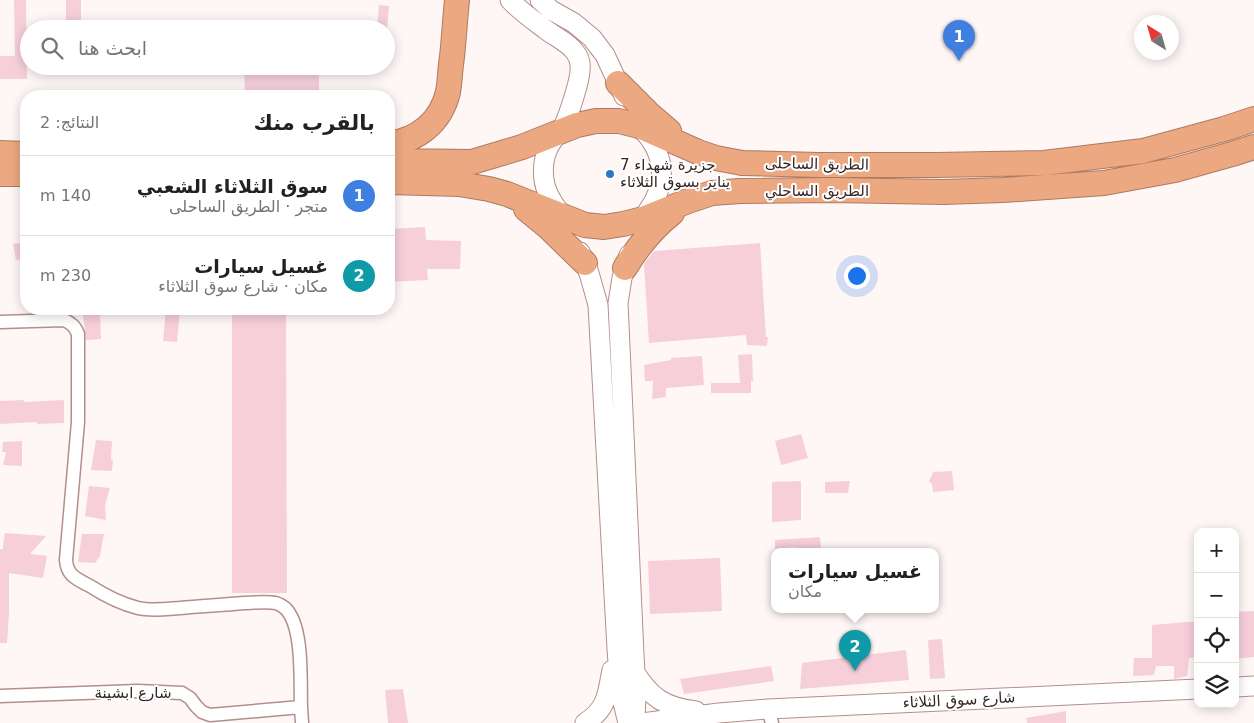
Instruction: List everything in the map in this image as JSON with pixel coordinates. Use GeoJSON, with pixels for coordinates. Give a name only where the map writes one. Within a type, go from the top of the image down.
{"type":"FeatureCollection","features":[{"type":"Feature","properties":{"kind":"highway"},"geometry":{"type":"LineString","coordinates":[[395,143],[402,142],[428,127],[443,105],[448,90],[457,0]]}},
{"type":"Feature","properties":{"kind":"highway"},"geometry":{"type":"LineString","coordinates":[[618,83],[648,113],[698,152]]}},
{"type":"Feature","properties":{"kind":"highway","name":"الطريق الساحلى"},"geometry":{"type":"LineString","coordinates":[[395,161],[472,162],[522,147],[577,125],[596,121],[619,121],[639,126],[698,152],[742,163],[819,165],[1044,163],[1143,151],[1254,120]]}},
{"type":"Feature","properties":{"kind":"highway","name":"الطريق الساحلي"},"geometry":{"type":"LineString","coordinates":[[395,182],[459,184],[489,189],[507,194],[585,225],[604,226],[643,219],[712,193],[834,190],[943,192],[1104,183],[1175,170],[1254,147]]}},
{"type":"Feature","properties":{"kind":"highway"},"geometry":{"type":"LineString","coordinates":[[0,153],[20,154]]}},
{"type":"Feature","properties":{"kind":"highway"},"geometry":{"type":"LineString","coordinates":[[0,174],[20,174]]}},
{"type":"Feature","properties":{"kind":"highway"},"geometry":{"type":"LineString","coordinates":[[507,194],[548,227],[585,263]]}},
{"type":"Feature","properties":{"kind":"highway"},"geometry":{"type":"LineString","coordinates":[[625,268],[634,252],[655,228],[688,201]]}},
{"type":"Feature","properties":{"kind":"street"},"geometry":{"type":"LineString","coordinates":[[510,0],[545,30],[571,47],[580,62],[580,75],[571,105],[560,132],[548,149],[543,169],[546,190],[585,263],[598,305],[617,649],[620,690],[628,723]]}},
{"type":"Feature","properties":{"kind":"street"},"geometry":{"type":"LineString","coordinates":[[540,0],[551,10],[574,23],[592,38],[605,55],[639,126],[648,134],[654,144],[661,166],[659,190],[634,240],[620,284],[618,303],[634,632],[636,707],[634,723]]}},
{"type":"Feature","properties":{"kind":"street"},"geometry":{"type":"LineString","coordinates":[[0,322],[64,320],[71,323],[78,334],[78,422],[66,560],[69,572],[95,589],[138,608],[156,609],[256,602],[276,603],[284,608],[292,619],[297,634],[302,723]]}},
{"type":"Feature","properties":{"kind":"street"},"geometry":{"type":"LineString","coordinates":[[585,723],[599,711],[608,694],[617,649]]}},
{"type":"Feature","properties":{"kind":"street"},"geometry":{"type":"LineString","coordinates":[[634,671],[647,689],[663,702],[686,710],[720,713]]}},
{"type":"Feature","properties":{"kind":"street"},"geometry":{"type":"LineString","coordinates":[[1239,687],[1254,686]]}},
{"type":"Feature","properties":{"kind":"street","name":"شارع سوق الثلاثاء"},"geometry":{"type":"LineString","coordinates":[[720,713],[770,716],[1194,689]]}},
{"type":"Feature","properties":{"kind":"street","name":"شارع ابشينة"},"geometry":{"type":"LineString","coordinates":[[0,696],[138,691],[182,693],[190,698],[202,712],[210,715],[301,707]]}},
{"type":"Feature","properties":{"kind":"street"},"geometry":{"type":"LineString","coordinates":[[642,723],[720,713]]}},
{"type":"Feature","properties":{"kind":"building"},"geometry":{"type":"Polygon","coordinates":[[[14,0],[26,0],[26,20],[20,20],[20,75],[27,75],[27,79],[0,79],[0,56],[15,56],[14,0]]]}},
{"type":"Feature","properties":{"kind":"building"},"geometry":{"type":"Polygon","coordinates":[[[66,0],[81,0],[81,20],[66,20],[66,0]]]}},
{"type":"Feature","properties":{"kind":"building"},"geometry":{"type":"Polygon","coordinates":[[[379,5],[389,6],[388,20],[378,20],[379,5]]]}},
{"type":"Feature","properties":{"kind":"building"},"geometry":{"type":"Polygon","coordinates":[[[244,75],[319,75],[319,90],[245,90],[244,75]]]}},
{"type":"Feature","properties":{"kind":"building"},"geometry":{"type":"Polygon","coordinates":[[[425,227],[426,240],[461,241],[460,269],[427,269],[428,280],[395,282],[395,229],[425,227]]]}},
{"type":"Feature","properties":{"kind":"building"},"geometry":{"type":"Polygon","coordinates":[[[20,243],[20,260],[16,260],[13,244],[20,243]]]}},
{"type":"Feature","properties":{"kind":"building"},"geometry":{"type":"Polygon","coordinates":[[[760,243],[766,337],[768,337],[767,346],[747,345],[746,335],[649,343],[644,264],[654,251],[760,243]]]}},
{"type":"Feature","properties":{"kind":"building"},"geometry":{"type":"Polygon","coordinates":[[[83,315],[100,315],[101,339],[86,340],[83,315]]]}},
{"type":"Feature","properties":{"kind":"building"},"geometry":{"type":"Polygon","coordinates":[[[165,315],[179,315],[177,342],[163,341],[165,315]]]}},
{"type":"Feature","properties":{"kind":"building"},"geometry":{"type":"Polygon","coordinates":[[[232,315],[286,315],[287,593],[232,593],[232,315]]]}},
{"type":"Feature","properties":{"kind":"building"},"geometry":{"type":"Polygon","coordinates":[[[752,354],[753,381],[751,381],[751,393],[711,393],[711,383],[740,383],[738,355],[752,354]]]}},
{"type":"Feature","properties":{"kind":"building"},"geometry":{"type":"Polygon","coordinates":[[[702,356],[704,385],[666,388],[666,397],[652,399],[653,381],[645,381],[644,365],[671,360],[671,358],[702,356]]]}},
{"type":"Feature","properties":{"kind":"building"},"geometry":{"type":"Polygon","coordinates":[[[24,400],[24,402],[64,400],[64,423],[0,424],[0,401],[24,400]]]}},
{"type":"Feature","properties":{"kind":"building"},"geometry":{"type":"Polygon","coordinates":[[[801,434],[808,458],[781,465],[775,441],[801,434]]]}},
{"type":"Feature","properties":{"kind":"building"},"geometry":{"type":"Polygon","coordinates":[[[96,440],[112,441],[112,471],[91,470],[96,440]]]}},
{"type":"Feature","properties":{"kind":"building"},"geometry":{"type":"Polygon","coordinates":[[[22,441],[22,466],[3,465],[6,452],[2,452],[3,442],[22,441]]]}},
{"type":"Feature","properties":{"kind":"building"},"geometry":{"type":"Polygon","coordinates":[[[952,471],[954,490],[933,492],[932,484],[929,482],[933,472],[952,471]]]}},
{"type":"Feature","properties":{"kind":"building"},"geometry":{"type":"Polygon","coordinates":[[[801,481],[801,520],[772,522],[772,482],[801,481]]]}},
{"type":"Feature","properties":{"kind":"building"},"geometry":{"type":"Polygon","coordinates":[[[850,481],[848,493],[825,493],[825,482],[850,481]]]}},
{"type":"Feature","properties":{"kind":"building"},"geometry":{"type":"Polygon","coordinates":[[[89,486],[110,488],[105,505],[106,520],[85,516],[89,486]]]}},
{"type":"Feature","properties":{"kind":"building"},"geometry":{"type":"Polygon","coordinates":[[[5,533],[46,536],[30,554],[47,556],[43,578],[9,573],[7,643],[0,643],[0,549],[3,549],[5,533]]]}},
{"type":"Feature","properties":{"kind":"building"},"geometry":{"type":"Polygon","coordinates":[[[82,534],[104,534],[100,556],[95,563],[78,562],[82,534]]]}},
{"type":"Feature","properties":{"kind":"building"},"geometry":{"type":"Polygon","coordinates":[[[820,537],[821,548],[775,548],[775,540],[820,537]]]}},
{"type":"Feature","properties":{"kind":"building"},"geometry":{"type":"Polygon","coordinates":[[[720,558],[722,611],[650,614],[648,561],[720,558]]]}},
{"type":"Feature","properties":{"kind":"building"},"geometry":{"type":"Polygon","coordinates":[[[1254,611],[1254,657],[1239,659],[1239,612],[1254,611]]]}},
{"type":"Feature","properties":{"kind":"building"},"geometry":{"type":"Polygon","coordinates":[[[1194,622],[1194,657],[1189,658],[1187,676],[1174,679],[1174,666],[1156,666],[1154,675],[1133,676],[1134,658],[1152,658],[1152,625],[1194,622]]]}},
{"type":"Feature","properties":{"kind":"building"},"geometry":{"type":"Polygon","coordinates":[[[942,639],[945,678],[930,679],[928,640],[942,639]]]}},
{"type":"Feature","properties":{"kind":"building"},"geometry":{"type":"Polygon","coordinates":[[[906,650],[909,680],[800,689],[802,663],[906,650]]]}},
{"type":"Feature","properties":{"kind":"building"},"geometry":{"type":"Polygon","coordinates":[[[771,666],[774,681],[684,694],[680,679],[771,666]]]}},
{"type":"Feature","properties":{"kind":"building"},"geometry":{"type":"Polygon","coordinates":[[[403,689],[408,723],[388,723],[385,690],[403,689]]]}},
{"type":"Feature","properties":{"kind":"building"},"geometry":{"type":"Polygon","coordinates":[[[1066,711],[1066,723],[1027,723],[1026,718],[1066,711]]]}},
{"type":"Feature","properties":{"kind":"place","name":"سوق الثلاثاء الشعبي"},"geometry":{"type":"Point","coordinates":[959,61]}},
{"type":"Feature","properties":{"kind":"place","name":"جزيرة شهداء 7 يناير بسوق الثلاثاء"},"geometry":{"type":"Point","coordinates":[610,174]}},
{"type":"Feature","properties":{"kind":"place","name":"غسيل سيارات"},"geometry":{"type":"Point","coordinates":[855,671]}}]}
